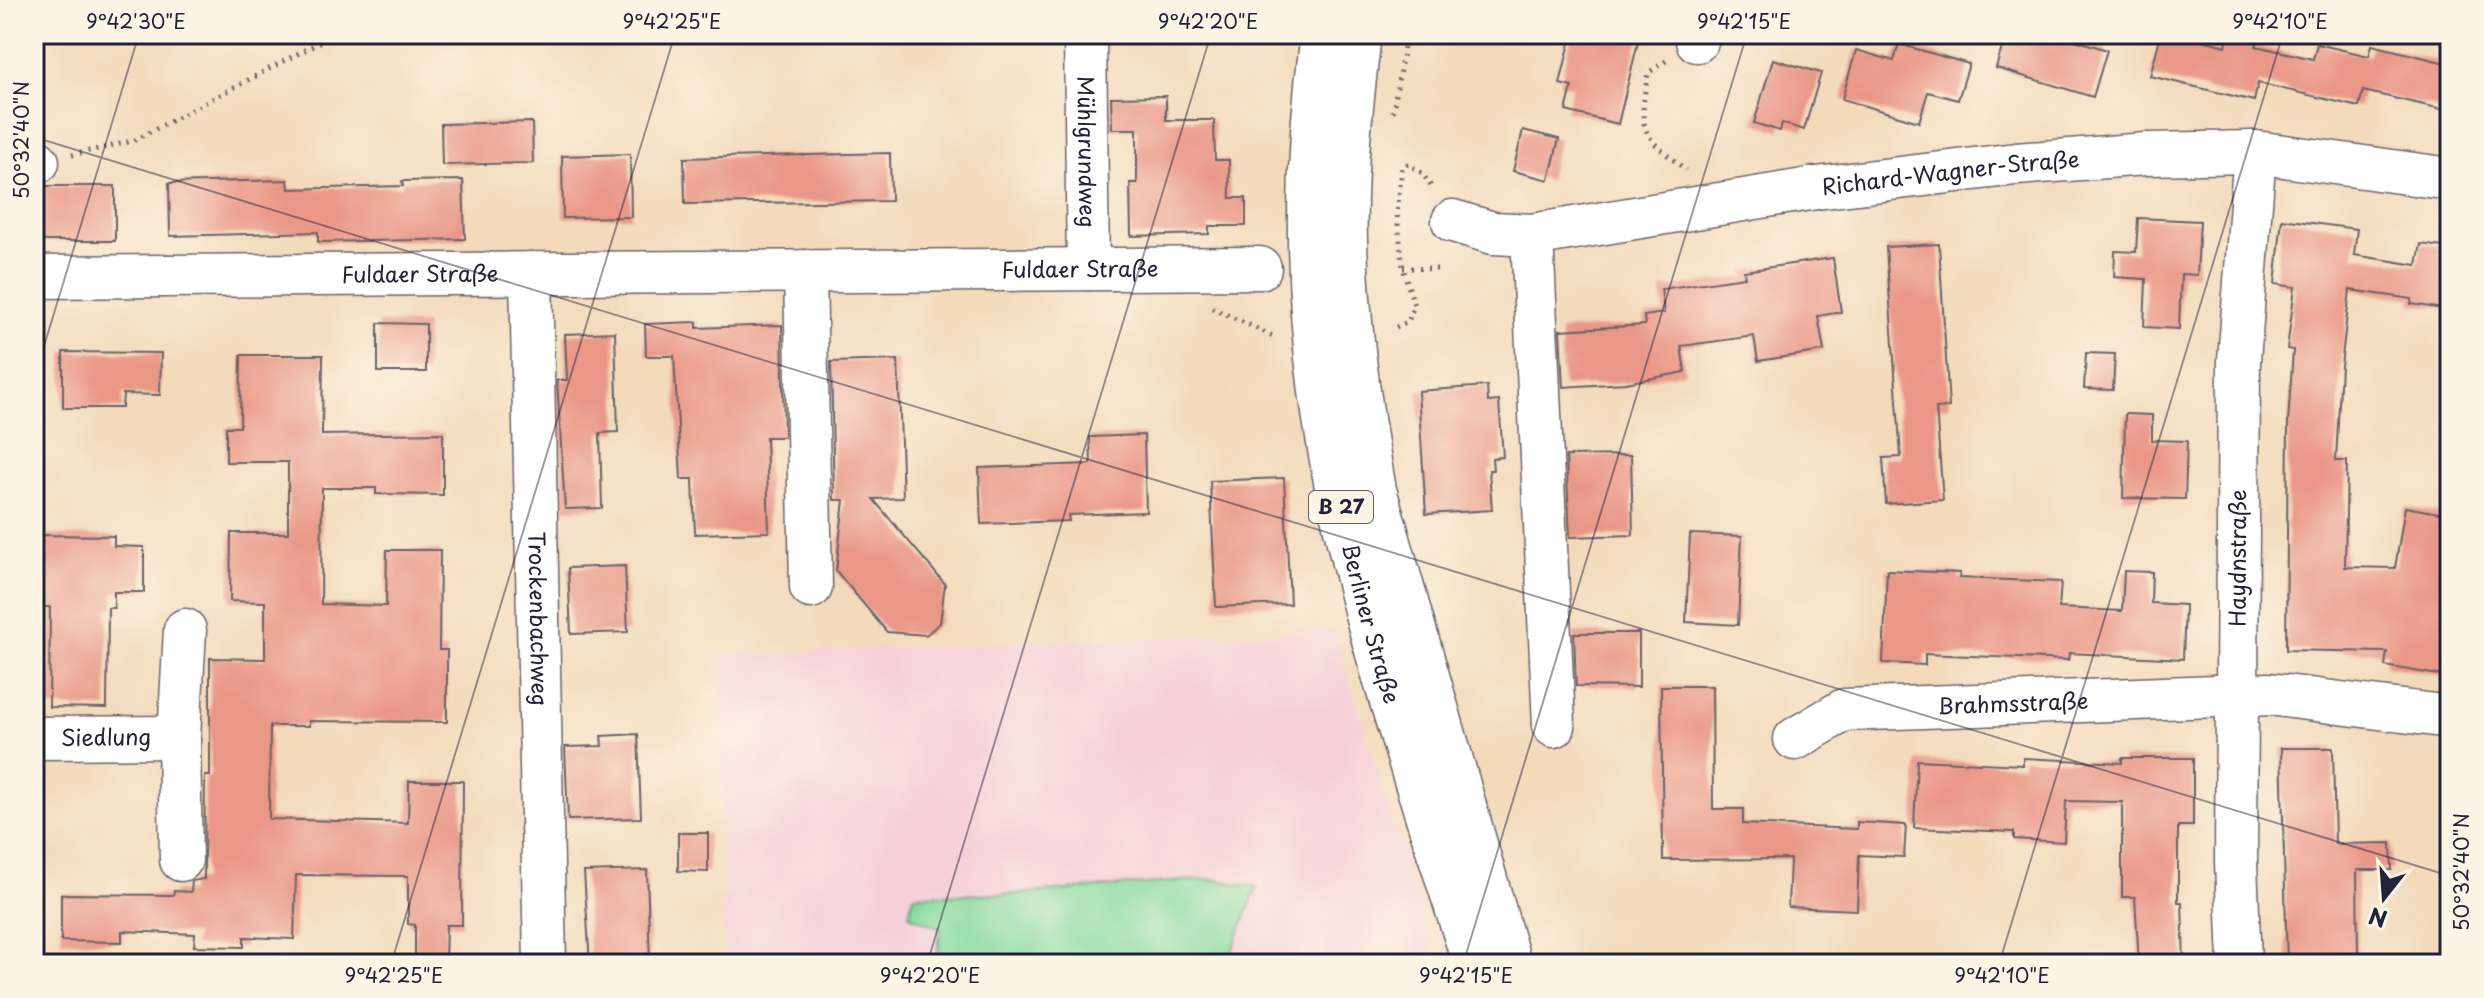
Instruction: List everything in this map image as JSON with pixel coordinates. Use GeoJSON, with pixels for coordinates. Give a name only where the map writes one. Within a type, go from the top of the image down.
{"type":"FeatureCollection","features":[{"type":"Feature","properties":{"kind":"highway","name":"Berliner Straße"},"geometry":{"type":"LineString","coordinates":[[1323,34],[1312,142],[1310,207],[1321,391],[1358,578],[1475,964]]}},
{"type":"Feature","properties":{"kind":"highway","name":"Berliner Straße"},"geometry":{"type":"LineString","coordinates":[[1359,34],[1350,112],[1345,241],[1362,426],[1390,550],[1509,964]]}},
{"type":"Feature","properties":{"kind":"street","name":"Mühlgrundweg"},"geometry":{"type":"LineString","coordinates":[[1085,34],[1088,269]]}},
{"type":"Feature","properties":{"kind":"street","name":"Richard-Wagner-Straße"},"geometry":{"type":"LineString","coordinates":[[1453,221],[1493,233],[1532,235],[1816,188],[2016,164],[2255,152],[2450,179]]}},
{"type":"Feature","properties":{"kind":"street","name":"Haydnstraße"},"geometry":{"type":"LineString","coordinates":[[2240,964],[2239,360],[2255,152]]}},
{"type":"Feature","properties":{"kind":"street"},"geometry":{"type":"LineString","coordinates":[[1532,235],[1554,726]]}},
{"type":"Feature","properties":{"kind":"street","name":"Fuldaer Straße"},"geometry":{"type":"LineString","coordinates":[[34,277],[1260,268]]}},
{"type":"Feature","properties":{"kind":"street"},"geometry":{"type":"LineString","coordinates":[[805,271],[811,587]]}},
{"type":"Feature","properties":{"kind":"street","name":"Trockenbachweg"},"geometry":{"type":"LineString","coordinates":[[531,273],[545,964]]}},
{"type":"Feature","properties":{"kind":"street","name":"Siedlung"},"geometry":{"type":"LineString","coordinates":[[181,860],[179,737],[185,630]]}},
{"type":"Feature","properties":{"kind":"street","name":"Brahmsstraße"},"geometry":{"type":"LineString","coordinates":[[1795,739],[1844,710],[2269,694],[2450,717]]}},
{"type":"Feature","properties":{"kind":"street","name":"Siedlung"},"geometry":{"type":"LineString","coordinates":[[34,738],[179,737]]}},
{"type":"Feature","properties":{"kind":"path"},"geometry":{"type":"LineString","coordinates":[[36,163],[133,141],[335,34]]}},
{"type":"Feature","properties":{"kind":"path"},"geometry":{"type":"LineString","coordinates":[[1648,73],[1642,108],[1642,123],[1647,136],[1691,174]]}},
{"type":"Feature","properties":{"kind":"path"},"geometry":{"type":"LineString","coordinates":[[1396,327],[1408,322],[1413,315],[1412,290],[1403,268],[1397,214],[1400,171],[1408,164],[1422,173],[1453,221]]}},
{"type":"Feature","properties":{"kind":"path"},"geometry":{"type":"LineString","coordinates":[[1389,215],[1397,214]]}},
{"type":"Feature","properties":{"kind":"path"},"geometry":{"type":"LineString","coordinates":[[1403,268],[1439,269]]}},
{"type":"Feature","properties":{"kind":"path"},"geometry":{"type":"LineString","coordinates":[[1171,269],[1204,304],[1287,343]]}},
{"type":"Feature","properties":{"kind":"shaded area"},"geometry":{"type":"Polygon","coordinates":[[[1334,631],[1437,964],[725,964],[718,655],[1334,631]]]}},
{"type":"Feature","properties":{"kind":"green space"},"geometry":{"type":"Polygon","coordinates":[[[1211,879],[1257,887],[1227,964],[937,964],[940,928],[909,915],[914,895],[1016,894],[1211,879]]]}},
{"type":"Feature","properties":{"kind":"building"},"geometry":{"type":"Polygon","coordinates":[[[1572,34],[1640,34],[1618,124],[1566,111],[1572,87],[1560,84],[1572,34]]]}},
{"type":"Feature","properties":{"kind":"building"},"geometry":{"type":"Polygon","coordinates":[[[2006,34],[2056,34],[2107,50],[2093,97],[1996,68],[2006,34]]]}},
{"type":"Feature","properties":{"kind":"building"},"geometry":{"type":"Polygon","coordinates":[[[2161,34],[2178,34],[2226,46],[2229,34],[2238,34],[2258,39],[2256,46],[2313,59],[2317,44],[2369,56],[2372,45],[2450,64],[2450,111],[2363,91],[2359,107],[2258,83],[2254,101],[2150,76],[2161,34]]]}},
{"type":"Feature","properties":{"kind":"building"},"geometry":{"type":"Polygon","coordinates":[[[1899,44],[1969,64],[1958,100],[1928,92],[1919,122],[1842,99],[1856,50],[1894,61],[1899,44]]]}},
{"type":"Feature","properties":{"kind":"building"},"geometry":{"type":"Polygon","coordinates":[[[1773,59],[1821,73],[1804,130],[1782,123],[1780,131],[1754,123],[1773,59]]]}},
{"type":"Feature","properties":{"kind":"building"},"geometry":{"type":"Polygon","coordinates":[[[1166,96],[1166,120],[1214,120],[1215,160],[1229,160],[1230,198],[1246,198],[1246,226],[1209,226],[1209,234],[1131,236],[1130,183],[1137,183],[1137,129],[1112,129],[1111,97],[1166,96]]]}},
{"type":"Feature","properties":{"kind":"building"},"geometry":{"type":"Polygon","coordinates":[[[532,122],[533,163],[442,165],[441,124],[532,122]]]}},
{"type":"Feature","properties":{"kind":"building"},"geometry":{"type":"Polygon","coordinates":[[[1523,130],[1559,139],[1549,180],[1513,171],[1523,130]]]}},
{"type":"Feature","properties":{"kind":"building"},"geometry":{"type":"Polygon","coordinates":[[[890,153],[891,201],[685,204],[684,158],[890,153]]]}},
{"type":"Feature","properties":{"kind":"building"},"geometry":{"type":"Polygon","coordinates":[[[630,154],[631,217],[563,218],[562,156],[630,154]]]}},
{"type":"Feature","properties":{"kind":"building"},"geometry":{"type":"Polygon","coordinates":[[[288,180],[289,189],[403,186],[402,181],[463,180],[465,239],[318,242],[318,232],[170,236],[169,183],[288,180]]]}},
{"type":"Feature","properties":{"kind":"building"},"geometry":{"type":"Polygon","coordinates":[[[34,186],[115,186],[115,241],[34,241],[34,186]]]}},
{"type":"Feature","properties":{"kind":"building"},"geometry":{"type":"Polygon","coordinates":[[[2138,218],[2200,221],[2197,275],[2181,274],[2179,329],[2144,327],[2146,279],[2114,277],[2115,251],[2136,252],[2138,218]]]}},
{"type":"Feature","properties":{"kind":"building"},"geometry":{"type":"Polygon","coordinates":[[[2282,219],[2357,229],[2354,255],[2417,265],[2421,244],[2450,248],[2450,310],[2411,304],[2412,299],[2350,290],[2341,366],[2336,461],[2347,461],[2345,567],[2395,568],[2405,507],[2450,515],[2450,677],[2385,666],[2387,652],[2286,650],[2288,423],[2293,350],[2287,349],[2295,287],[2275,284],[2282,219]]]}},
{"type":"Feature","properties":{"kind":"building"},"geometry":{"type":"Polygon","coordinates":[[[1939,244],[1949,407],[1936,408],[1943,500],[1886,504],[1883,458],[1901,457],[1886,247],[1939,244]]]}},
{"type":"Feature","properties":{"kind":"building"},"geometry":{"type":"Polygon","coordinates":[[[1833,258],[1841,312],[1818,316],[1824,351],[1758,361],[1754,336],[1681,346],[1685,372],[1626,383],[1563,387],[1560,330],[1645,325],[1644,316],[1664,313],[1661,289],[1745,277],[1744,271],[1833,258]]]}},
{"type":"Feature","properties":{"kind":"building"},"geometry":{"type":"Polygon","coordinates":[[[697,322],[697,328],[782,325],[784,437],[766,437],[769,532],[695,534],[693,479],[681,479],[674,356],[646,356],[645,324],[697,322]]]}},
{"type":"Feature","properties":{"kind":"building"},"geometry":{"type":"Polygon","coordinates":[[[378,323],[426,324],[426,372],[378,372],[378,323]]]}},
{"type":"Feature","properties":{"kind":"building"},"geometry":{"type":"Polygon","coordinates":[[[615,332],[618,432],[600,433],[602,508],[565,509],[557,380],[567,380],[565,334],[615,332]]]}},
{"type":"Feature","properties":{"kind":"building"},"geometry":{"type":"Polygon","coordinates":[[[63,352],[161,353],[160,395],[123,394],[122,408],[63,408],[63,352]]]}},
{"type":"Feature","properties":{"kind":"building"},"geometry":{"type":"Polygon","coordinates":[[[2086,353],[2115,354],[2113,390],[2084,389],[2086,353]]]}},
{"type":"Feature","properties":{"kind":"building"},"geometry":{"type":"Polygon","coordinates":[[[241,355],[323,355],[322,435],[443,433],[443,495],[376,494],[376,488],[322,488],[321,604],[386,606],[387,550],[440,550],[439,650],[447,650],[447,722],[309,721],[309,726],[270,726],[269,819],[408,823],[409,781],[463,781],[462,925],[446,925],[445,964],[415,964],[415,925],[408,924],[408,876],[296,875],[294,939],[244,937],[244,947],[194,946],[195,934],[122,931],[122,942],[61,941],[61,894],[173,895],[174,891],[191,892],[192,881],[204,879],[205,776],[210,776],[210,658],[265,659],[265,602],[230,601],[231,533],[288,533],[288,462],[226,462],[226,427],[240,427],[241,355]]]}},
{"type":"Feature","properties":{"kind":"building"},"geometry":{"type":"Polygon","coordinates":[[[898,360],[903,498],[873,499],[945,584],[940,623],[926,635],[887,632],[836,571],[844,500],[834,500],[831,362],[898,360]]]}},
{"type":"Feature","properties":{"kind":"building"},"geometry":{"type":"Polygon","coordinates":[[[1487,386],[1488,402],[1499,401],[1503,457],[1492,458],[1493,470],[1489,470],[1492,510],[1426,514],[1418,391],[1487,386]]]}},
{"type":"Feature","properties":{"kind":"building"},"geometry":{"type":"Polygon","coordinates":[[[2125,414],[2152,415],[2152,440],[2187,441],[2185,499],[2123,498],[2125,414]]]}},
{"type":"Feature","properties":{"kind":"building"},"geometry":{"type":"Polygon","coordinates":[[[1144,435],[1146,512],[1068,515],[1069,521],[981,524],[979,468],[1091,464],[1090,437],[1144,435]]]}},
{"type":"Feature","properties":{"kind":"building"},"geometry":{"type":"Polygon","coordinates":[[[1631,455],[1633,535],[1570,537],[1566,456],[1631,455]]]}},
{"type":"Feature","properties":{"kind":"building"},"geometry":{"type":"Polygon","coordinates":[[[1284,478],[1290,604],[1216,607],[1210,481],[1284,478]]]}},
{"type":"Feature","properties":{"kind":"building"},"geometry":{"type":"Polygon","coordinates":[[[1690,534],[1742,536],[1738,625],[1686,622],[1690,534]]]}},
{"type":"Feature","properties":{"kind":"building"},"geometry":{"type":"Polygon","coordinates":[[[40,535],[114,536],[114,546],[144,547],[144,592],[114,592],[114,608],[108,608],[107,708],[49,707],[50,607],[40,607],[40,535]]]}},
{"type":"Feature","properties":{"kind":"building"},"geometry":{"type":"Polygon","coordinates":[[[625,566],[628,632],[571,634],[568,568],[625,566]]]}},
{"type":"Feature","properties":{"kind":"building"},"geometry":{"type":"Polygon","coordinates":[[[1887,570],[1960,573],[1959,578],[2061,582],[2059,608],[2122,611],[2124,571],[2152,572],[2151,603],[2185,605],[2183,659],[2069,653],[2068,660],[1925,654],[1925,665],[1883,663],[1887,570]]]}},
{"type":"Feature","properties":{"kind":"building"},"geometry":{"type":"Polygon","coordinates":[[[1574,633],[1639,633],[1639,687],[1576,686],[1574,633]]]}},
{"type":"Feature","properties":{"kind":"building"},"geometry":{"type":"Polygon","coordinates":[[[1661,686],[1712,686],[1713,809],[1743,809],[1743,824],[1857,829],[1857,822],[1906,825],[1904,857],[1859,855],[1857,910],[1788,907],[1790,859],[1663,860],[1661,686]]]}},
{"type":"Feature","properties":{"kind":"building"},"geometry":{"type":"Polygon","coordinates":[[[638,734],[641,818],[568,820],[565,747],[602,746],[601,736],[638,734]]]}},
{"type":"Feature","properties":{"kind":"building"},"geometry":{"type":"Polygon","coordinates":[[[2281,748],[2333,748],[2335,844],[2391,843],[2392,870],[2357,870],[2358,956],[2328,957],[2328,964],[2287,964],[2281,748]]]}},
{"type":"Feature","properties":{"kind":"building"},"geometry":{"type":"Polygon","coordinates":[[[2023,758],[2122,763],[2122,758],[2193,758],[2193,826],[2178,826],[2178,902],[2182,902],[2184,964],[2139,964],[2135,897],[2122,897],[2122,802],[2066,801],[2064,842],[2014,839],[2014,832],[1914,828],[1917,760],[2023,765],[2023,758]]]}},
{"type":"Feature","properties":{"kind":"building"},"geometry":{"type":"Polygon","coordinates":[[[678,833],[708,833],[708,872],[678,871],[678,833]]]}},
{"type":"Feature","properties":{"kind":"building"},"geometry":{"type":"Polygon","coordinates":[[[647,870],[650,964],[590,964],[584,872],[647,870]]]}}]}
